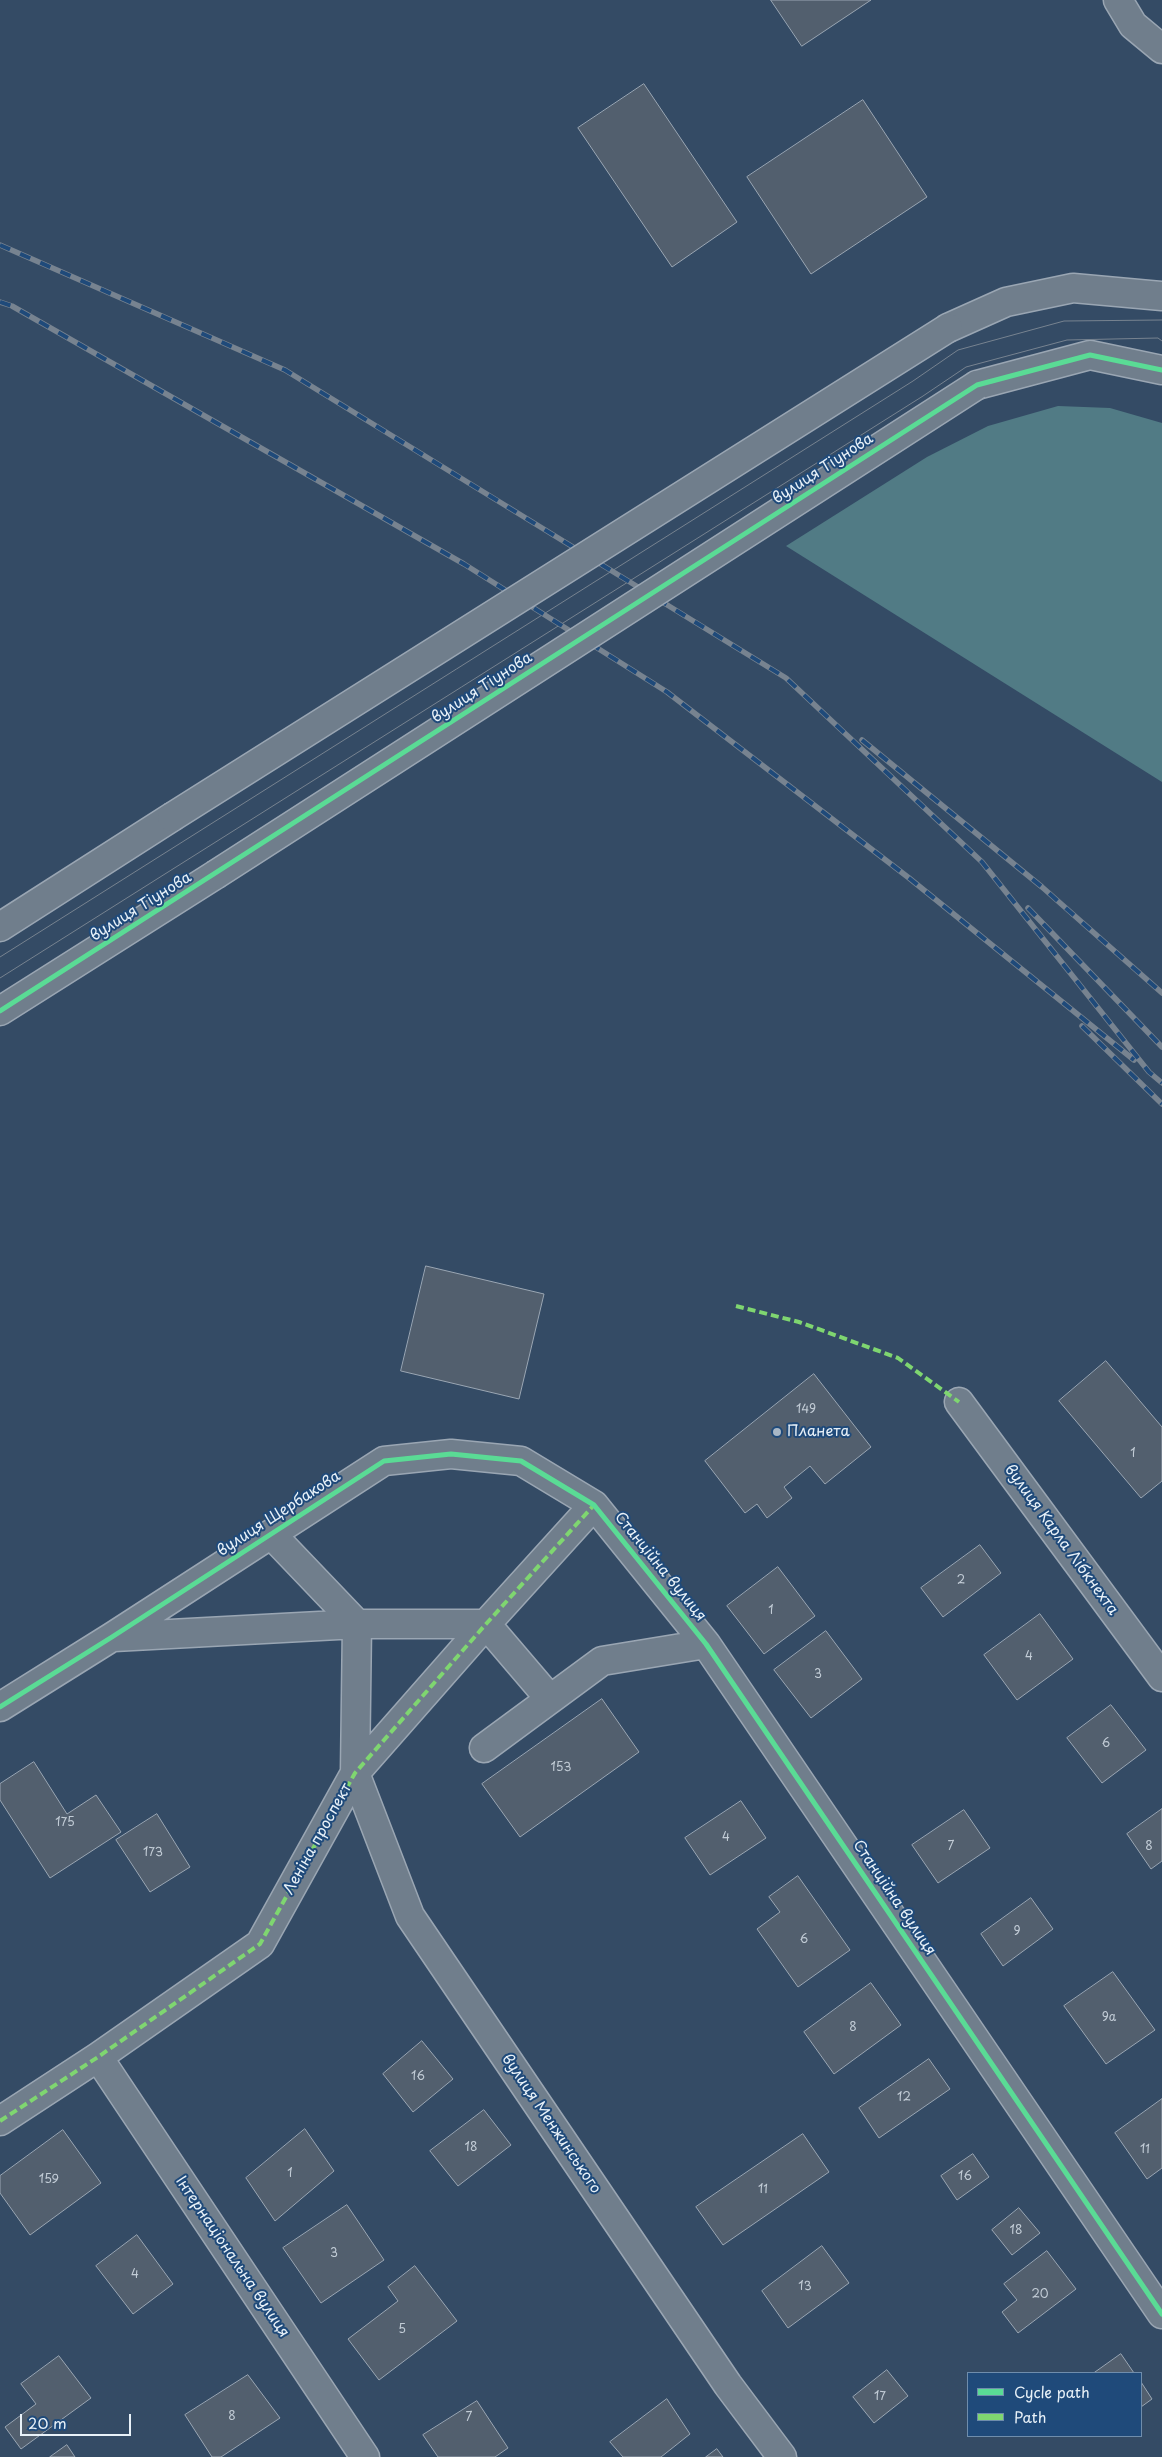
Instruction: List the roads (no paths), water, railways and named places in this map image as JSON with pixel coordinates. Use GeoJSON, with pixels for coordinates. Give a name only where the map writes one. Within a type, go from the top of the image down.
{"type":"FeatureCollection","features":[{"type":"Feature","properties":{"kind":"street"},"geometry":{"type":"LineString","coordinates":[[1118,0],[1134,26],[1162,49]]}},
{"type":"Feature","properties":{"kind":"street"},"geometry":{"type":"LineString","coordinates":[[0,927],[948,328],[1006,302],[1073,288],[1162,296]]}},
{"type":"Feature","properties":{"kind":"street","name":"вулиця Тіунова"},"geometry":{"type":"LineString","coordinates":[[0,1011],[977,385],[1090,355],[1162,370]]}},
{"type":"Feature","properties":{"kind":"street","name":"вулиця Карла Лібкнехта"},"geometry":{"type":"LineString","coordinates":[[959,1402],[1162,1677]]}},
{"type":"Feature","properties":{"kind":"street","name":"вулиця Щербакова"},"geometry":{"type":"LineString","coordinates":[[0,1707],[384,1461],[451,1454],[521,1461],[594,1505]]}},
{"type":"Feature","properties":{"kind":"street","name":"Леніна проспект"},"geometry":{"type":"LineString","coordinates":[[0,2122],[98,2057],[260,1944],[355,1773],[594,1505]]}},
{"type":"Feature","properties":{"kind":"street","name":"Станційна вулиця"},"geometry":{"type":"LineString","coordinates":[[594,1505],[706,1644],[1162,2314]]}},
{"type":"Feature","properties":{"kind":"street"},"geometry":{"type":"LineString","coordinates":[[271,1534],[357,1624],[355,1773]]}},
{"type":"Feature","properties":{"kind":"street"},"geometry":{"type":"LineString","coordinates":[[112,1637],[357,1624],[486,1624],[550,1699]]}},
{"type":"Feature","properties":{"kind":"street"},"geometry":{"type":"LineString","coordinates":[[484,1748],[602,1661],[706,1644]]}},
{"type":"Feature","properties":{"kind":"street","name":"вулиця Менжинського"},"geometry":{"type":"LineString","coordinates":[[355,1773],[410,1916],[723,2377],[782,2457]]}},
{"type":"Feature","properties":{"kind":"street","name":"Інтернаціональна вулиця"},"geometry":{"type":"LineString","coordinates":[[98,2057],[365,2457]]}},
{"type":"Feature","properties":{"kind":"tram line"},"geometry":{"type":"LineString","coordinates":[[0,957],[913,381],[958,350],[1064,321],[1162,320]]}},
{"type":"Feature","properties":{"kind":"tram line"},"geometry":{"type":"LineString","coordinates":[[0,978],[923,396],[966,367],[1067,340],[1158,338],[1162,341]]}},
{"type":"Feature","properties":{"kind":"railway"},"geometry":{"type":"LineString","coordinates":[[0,245],[285,370],[786,678],[982,862],[1149,1072],[1162,1083]]}},
{"type":"Feature","properties":{"kind":"railway"},"geometry":{"type":"LineString","coordinates":[[0,302],[12,306],[464,564],[667,692],[909,878],[1134,1060]]}},
{"type":"Feature","properties":{"kind":"railway"},"geometry":{"type":"LineString","coordinates":[[862,740],[1042,887],[1162,993]]}},
{"type":"Feature","properties":{"kind":"railway"},"geometry":{"type":"LineString","coordinates":[[1028,908],[1162,1047]]}},
{"type":"Feature","properties":{"kind":"railway"},"geometry":{"type":"LineString","coordinates":[[1082,1026],[1162,1104]]}},
{"type":"Feature","properties":{"kind":"place","name":"Планета"},"geometry":{"type":"Point","coordinates":[777,1432]}}]}
